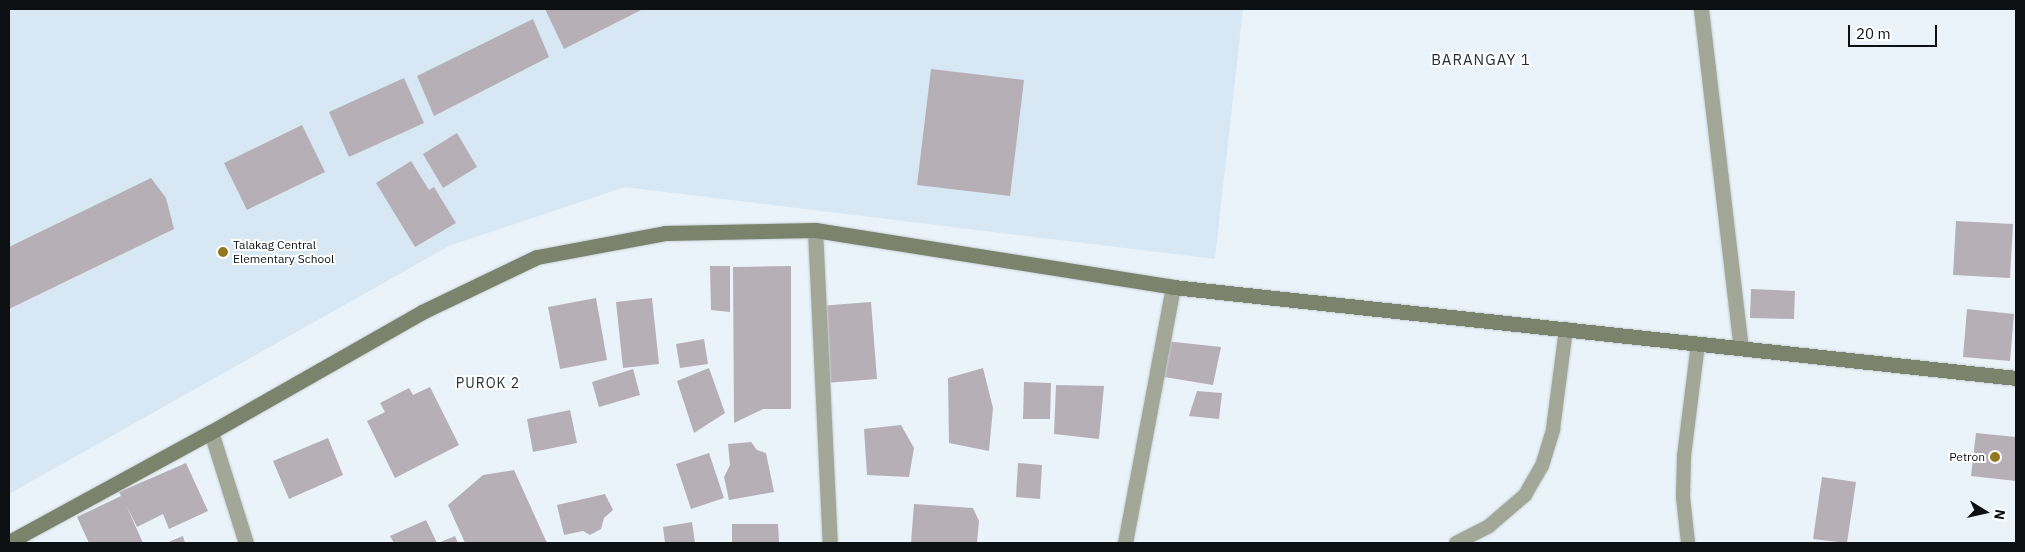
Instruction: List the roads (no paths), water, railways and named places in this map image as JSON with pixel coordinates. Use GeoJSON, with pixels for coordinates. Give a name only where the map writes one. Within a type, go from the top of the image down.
{"type":"FeatureCollection","features":[{"type":"Feature","properties":{"kind":"main road"},"geometry":{"type":"LineString","coordinates":[[9,542],[211,432],[422,312],[537,258],[665,233],[815,230],[1173,287],[2016,378]]}},
{"type":"Feature","properties":{"kind":"street"},"geometry":{"type":"LineString","coordinates":[[1701,9],[1741,348]]}},
{"type":"Feature","properties":{"kind":"street"},"geometry":{"type":"LineString","coordinates":[[815,230],[830,543]]}},
{"type":"Feature","properties":{"kind":"street"},"geometry":{"type":"LineString","coordinates":[[1125,543],[1173,287]]}},
{"type":"Feature","properties":{"kind":"street"},"geometry":{"type":"LineString","coordinates":[[211,432],[246,543]]}},
{"type":"Feature","properties":{"kind":"lane"},"geometry":{"type":"LineString","coordinates":[[1456,543],[1489,526],[1525,495],[1542,466],[1553,429],[1566,329]]}},
{"type":"Feature","properties":{"kind":"lane"},"geometry":{"type":"LineString","coordinates":[[1688,543],[1683,497],[1684,456],[1698,344]]}},
{"type":"Feature","properties":{"kind":"place","name":"Talakag Central Elementary School"},"geometry":{"type":"Point","coordinates":[223,252]}},
{"type":"Feature","properties":{"kind":"place","name":"Petron"},"geometry":{"type":"Point","coordinates":[1995,457]}},
{"type":"Feature","properties":{"kind":"district","name":"BARANGAY 1"},"geometry":{"type":"Point","coordinates":[1481,60]}},
{"type":"Feature","properties":{"kind":"district","name":"PUROK 2"},"geometry":{"type":"Point","coordinates":[488,383]}}]}
